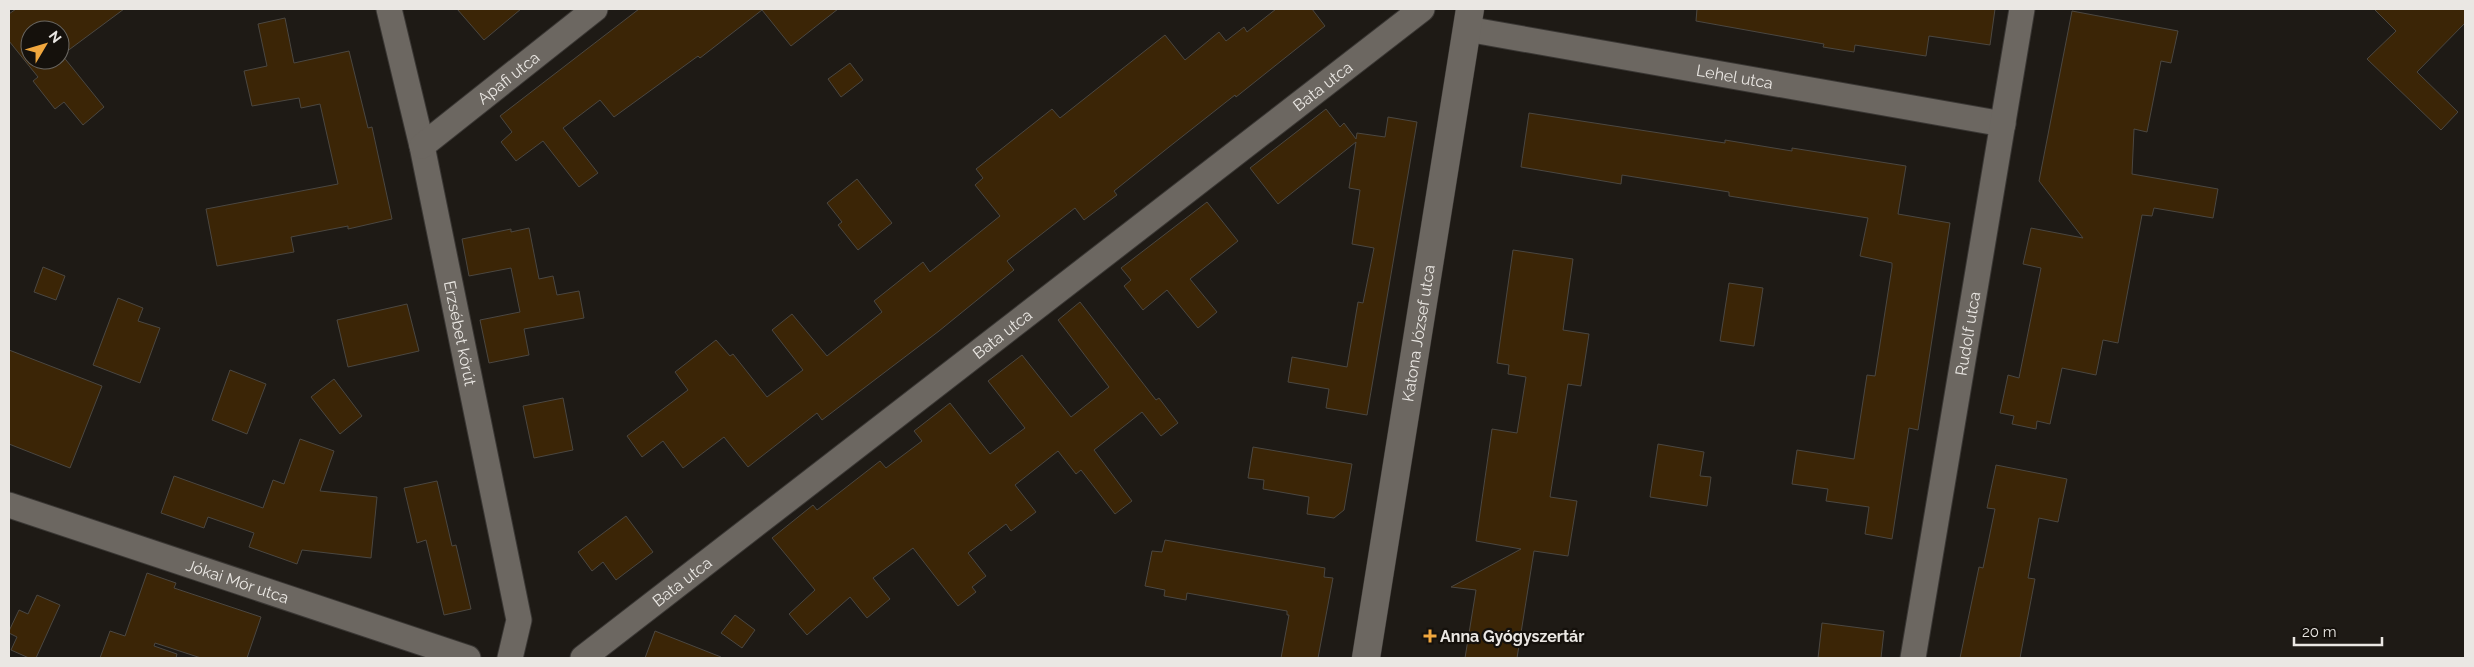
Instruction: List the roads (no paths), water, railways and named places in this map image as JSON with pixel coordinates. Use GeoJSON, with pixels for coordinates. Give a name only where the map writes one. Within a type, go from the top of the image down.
{"type":"FeatureCollection","features":[{"type":"Feature","properties":{"kind":"main road","name":"Katona József utca"},"geometry":{"type":"LineString","coordinates":[[1366,658],[1468,19]]}},
{"type":"Feature","properties":{"kind":"street","name":"Erzsébet körút"},"geometry":{"type":"LineString","coordinates":[[389,9],[422,146],[519,620],[510,658]]}},
{"type":"Feature","properties":{"kind":"street","name":"Apafi utca"},"geometry":{"type":"LineString","coordinates":[[422,146],[595,9]]}},
{"type":"Feature","properties":{"kind":"street","name":"Bata utca"},"geometry":{"type":"LineString","coordinates":[[583,658],[1422,9]]}},
{"type":"Feature","properties":{"kind":"street","name":"Rudolf utca"},"geometry":{"type":"LineString","coordinates":[[1913,658],[2022,9]]}},
{"type":"Feature","properties":{"kind":"street","name":"Lehel utca"},"geometry":{"type":"LineString","coordinates":[[1468,19],[2003,124]]}},
{"type":"Feature","properties":{"kind":"street","name":"Jókai Mór utca"},"geometry":{"type":"LineString","coordinates":[[9,505],[468,658]]}},
{"type":"Feature","properties":{"kind":"place","name":"Anna Gyógyszertár"},"geometry":{"type":"Point","coordinates":[1430,636]}}]}
